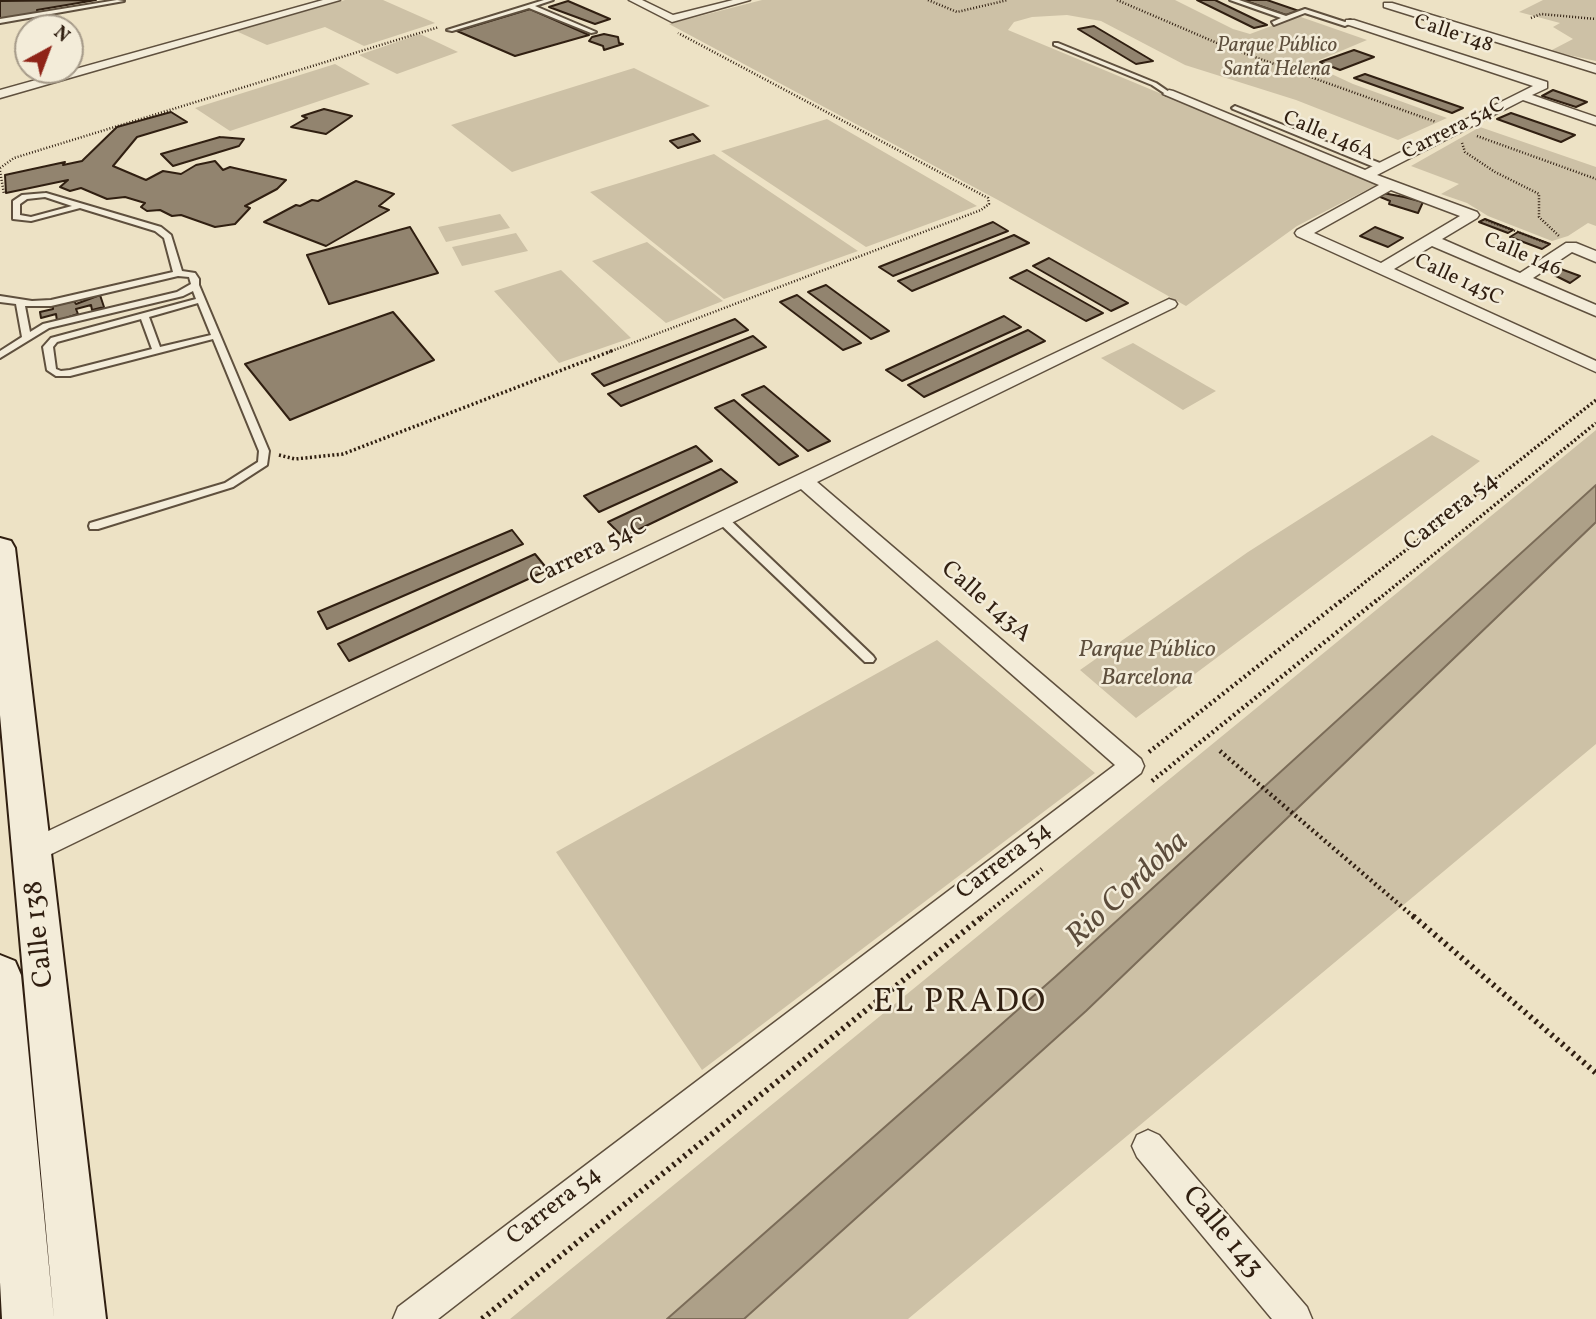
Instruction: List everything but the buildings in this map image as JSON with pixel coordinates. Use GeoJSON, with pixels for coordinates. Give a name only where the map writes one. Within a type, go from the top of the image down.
{"type":"FeatureCollection","features":[{"type":"Feature","properties":{"kind":"main road","name":"Calle 138"},"geometry":{"type":"LineString","coordinates":[[0,548],[8,701],[32,850],[79,1319]]}},
{"type":"Feature","properties":{"kind":"main road","name":"Calle 138"},"geometry":{"type":"LineString","coordinates":[[0,975],[28,1319]]}},
{"type":"Feature","properties":{"kind":"street"},"geometry":{"type":"LineString","coordinates":[[0,94],[335,0]]}},
{"type":"Feature","properties":{"kind":"street"},"geometry":{"type":"LineString","coordinates":[[635,0],[671,24],[745,0]]}},
{"type":"Feature","properties":{"kind":"street"},"geometry":{"type":"LineString","coordinates":[[1375,11],[1401,0]]}},
{"type":"Feature","properties":{"kind":"street"},"geometry":{"type":"LineString","coordinates":[[1388,5],[1596,69]]}},
{"type":"Feature","properties":{"kind":"street"},"geometry":{"type":"LineString","coordinates":[[1350,22],[1363,16]]}},
{"type":"Feature","properties":{"kind":"street","name":"Calle 148"},"geometry":{"type":"LineString","coordinates":[[1350,22],[1543,85]]}},
{"type":"Feature","properties":{"kind":"street","name":"Carrera 54C"},"geometry":{"type":"LineString","coordinates":[[1366,175],[1543,85]]}},
{"type":"Feature","properties":{"kind":"street","name":"Calle 146A"},"geometry":{"type":"LineString","coordinates":[[1169,93],[1366,175],[1472,215]]}},
{"type":"Feature","properties":{"kind":"street"},"geometry":{"type":"LineString","coordinates":[[1522,96],[1596,121]]}},
{"type":"Feature","properties":{"kind":"street","name":"Carrera 54C"},"geometry":{"type":"LineString","coordinates":[[1302,233],[1391,185]]}},
{"type":"Feature","properties":{"kind":"street"},"geometry":{"type":"LineString","coordinates":[[1381,270],[1472,215]]}},
{"type":"Feature","properties":{"kind":"street","name":"Calle 145C"},"geometry":{"type":"LineString","coordinates":[[1302,233],[1596,367]]}},
{"type":"Feature","properties":{"kind":"street","name":"Calle 146"},"geometry":{"type":"LineString","coordinates":[[1431,240],[1596,311]]}},
{"type":"Feature","properties":{"kind":"street"},"geometry":{"type":"LineString","coordinates":[[1521,279],[1568,248],[1596,257]]}},
{"type":"Feature","properties":{"kind":"street","name":"Carrera 54C"},"geometry":{"type":"LineString","coordinates":[[32,850],[1169,304]]}},
{"type":"Feature","properties":{"kind":"street","name":"Calle 143A"},"geometry":{"type":"LineString","coordinates":[[803,480],[1136,778]]}},
{"type":"Feature","properties":{"kind":"street","name":"Carrera 54"},"geometry":{"type":"LineString","coordinates":[[410,1319],[1136,778]]}},
{"type":"Feature","properties":{"kind":"street","name":"Calle 143"},"geometry":{"type":"LineString","coordinates":[[1148,1146],[1295,1319]]}},
{"type":"Feature","properties":{"kind":"lane"},"geometry":{"type":"LineString","coordinates":[[449,27],[550,0]]}},
{"type":"Feature","properties":{"kind":"lane"},"geometry":{"type":"LineString","coordinates":[[1233,0],[1286,18]]}},
{"type":"Feature","properties":{"kind":"lane"},"geometry":{"type":"LineString","coordinates":[[0,21],[121,1]]}},
{"type":"Feature","properties":{"kind":"lane"},"geometry":{"type":"LineString","coordinates":[[529,6],[593,32]]}},
{"type":"Feature","properties":{"kind":"lane"},"geometry":{"type":"LineString","coordinates":[[1274,23],[1305,11],[1345,24],[1350,22]]}},
{"type":"Feature","properties":{"kind":"lane"},"geometry":{"type":"LineString","coordinates":[[1055,44],[1169,93]]}},
{"type":"Feature","properties":{"kind":"lane"},"geometry":{"type":"LineString","coordinates":[[1235,108],[1382,167]]}},
{"type":"Feature","properties":{"kind":"lane"},"geometry":{"type":"LineString","coordinates":[[80,206],[31,219],[16,217],[16,203],[31,196],[46,195],[162,231],[168,237],[178,274]]}},
{"type":"Feature","properties":{"kind":"lane"},"geometry":{"type":"LineString","coordinates":[[0,299],[20,303],[51,303],[178,274],[192,275],[264,451],[263,463],[229,485],[94,526]]}},
{"type":"Feature","properties":{"kind":"lane"},"geometry":{"type":"LineString","coordinates":[[0,355],[46,326],[180,294],[195,285]]}},
{"type":"Feature","properties":{"kind":"lane"},"geometry":{"type":"LineString","coordinates":[[201,300],[54,340],[48,346],[52,370],[59,374],[70,373],[216,336]]}},
{"type":"Feature","properties":{"kind":"lane"},"geometry":{"type":"LineString","coordinates":[[20,303],[27,337]]}},
{"type":"Feature","properties":{"kind":"lane"},"geometry":{"type":"LineString","coordinates":[[144,315],[157,351]]}},
{"type":"Feature","properties":{"kind":"lane"},"geometry":{"type":"LineString","coordinates":[[722,519],[869,659]]}},
{"type":"Feature","properties":{"kind":"path"},"geometry":{"type":"LineString","coordinates":[[928,0],[957,12],[1008,0]]}},
{"type":"Feature","properties":{"kind":"path"},"geometry":{"type":"LineString","coordinates":[[1117,0],[1224,46],[1596,179]]}},
{"type":"Feature","properties":{"kind":"path"},"geometry":{"type":"LineString","coordinates":[[1531,18],[1541,15],[1596,19]]}},
{"type":"Feature","properties":{"kind":"path"},"geometry":{"type":"LineString","coordinates":[[264,451],[295,459],[343,454],[968,215],[989,204],[988,198],[671,24]]}},
{"type":"Feature","properties":{"kind":"path"},"geometry":{"type":"LineString","coordinates":[[0,168],[14,158],[449,27]]}},
{"type":"Feature","properties":{"kind":"path"},"geometry":{"type":"LineString","coordinates":[[1457,129],[1465,152],[1495,172],[1539,194],[1539,217],[1568,248]]}},
{"type":"Feature","properties":{"kind":"path"},"geometry":{"type":"LineString","coordinates":[[1472,215],[1568,248]]}},
{"type":"Feature","properties":{"kind":"path","name":"Carrera 54"},"geometry":{"type":"LineString","coordinates":[[1136,778],[1596,400]]}},
{"type":"Feature","properties":{"kind":"path"},"geometry":{"type":"LineString","coordinates":[[1136,778],[1596,423]]}},
{"type":"Feature","properties":{"kind":"path"},"geometry":{"type":"LineString","coordinates":[[1220,751],[1596,1073]]}},
{"type":"Feature","properties":{"kind":"path"},"geometry":{"type":"LineString","coordinates":[[482,1319],[1046,866]]}},
{"type":"Feature","properties":{"kind":"green space"},"geometry":{"type":"Polygon","coordinates":[[[345,0],[383,0],[435,23],[364,46],[325,27],[267,45],[236,31],[345,0]]]}},
{"type":"Feature","properties":{"kind":"green space","name":"Parque Público Santa Helena"},"geometry":{"type":"Polygon","coordinates":[[[762,0],[1175,0],[1233,29],[1250,34],[1298,16],[1367,40],[1310,64],[1353,84],[1447,118],[1398,140],[1296,100],[1185,65],[1101,21],[1067,15],[1032,17],[1014,22],[1008,30],[1378,184],[1297,226],[1186,306],[998,200],[669,24],[762,0]]]}},
{"type":"Feature","properties":{"kind":"green space"},"geometry":{"type":"Polygon","coordinates":[[[1543,0],[1596,0],[1596,61],[1550,51],[1573,39],[1553,27],[1560,23],[1519,12],[1543,0]]]}},
{"type":"Feature","properties":{"kind":"green space"},"geometry":{"type":"Polygon","coordinates":[[[420,34],[458,52],[397,74],[359,55],[420,34]]]}},
{"type":"Feature","properties":{"kind":"green space"},"geometry":{"type":"Polygon","coordinates":[[[335,64],[370,84],[230,131],[195,108],[335,64]]]}},
{"type":"Feature","properties":{"kind":"green space"},"geometry":{"type":"Polygon","coordinates":[[[634,68],[710,106],[512,172],[451,125],[634,68]]]}},
{"type":"Feature","properties":{"kind":"green space"},"geometry":{"type":"Polygon","coordinates":[[[827,119],[977,206],[866,247],[721,151],[827,119]]]}},
{"type":"Feature","properties":{"kind":"green space"},"geometry":{"type":"Polygon","coordinates":[[[1480,127],[1596,167],[1596,226],[1588,223],[1568,236],[1552,241],[1441,194],[1459,184],[1411,166],[1480,127]]]}},
{"type":"Feature","properties":{"kind":"green space"},"geometry":{"type":"Polygon","coordinates":[[[714,154],[858,251],[724,299],[590,192],[714,154]]]}},
{"type":"Feature","properties":{"kind":"green space"},"geometry":{"type":"Polygon","coordinates":[[[500,214],[510,228],[446,242],[438,227],[500,214]]]}},
{"type":"Feature","properties":{"kind":"green space"},"geometry":{"type":"Polygon","coordinates":[[[516,233],[528,251],[462,266],[452,247],[516,233]]]}},
{"type":"Feature","properties":{"kind":"green space"},"geometry":{"type":"Polygon","coordinates":[[[647,242],[723,301],[666,323],[592,261],[647,242]]]}},
{"type":"Feature","properties":{"kind":"green space"},"geometry":{"type":"Polygon","coordinates":[[[561,270],[631,338],[559,363],[494,291],[561,270]]]}},
{"type":"Feature","properties":{"kind":"green space"},"geometry":{"type":"Polygon","coordinates":[[[1133,343],[1216,391],[1183,410],[1101,358],[1133,343]]]}},
{"type":"Feature","properties":{"kind":"green space"},"geometry":{"type":"Polygon","coordinates":[[[1596,430],[1596,485],[1055,977],[667,1319],[510,1319],[1596,430]]]}},
{"type":"Feature","properties":{"kind":"green space","name":"Parque Público Barcelona"},"geometry":{"type":"Polygon","coordinates":[[[1432,435],[1480,461],[1136,718],[1080,670],[1248,552],[1432,435]]]}},
{"type":"Feature","properties":{"kind":"green space"},"geometry":{"type":"Polygon","coordinates":[[[1596,522],[1596,744],[908,1319],[744,1319],[1086,1011],[1596,522]]]}},
{"type":"Feature","properties":{"kind":"green space"},"geometry":{"type":"Polygon","coordinates":[[[937,640],[1095,773],[702,1070],[556,852],[937,640]]]}},
{"type":"Feature","properties":{"kind":"shaded area"},"geometry":{"type":"Polygon","coordinates":[[[1596,485],[1596,522],[1086,1011],[744,1319],[667,1319],[1055,977],[1596,485]]]}},
{"type":"Feature","properties":{"kind":"district","name":"EL PRADO"},"geometry":{"type":"Point","coordinates":[960,1005]}},
{"type":"Feature","properties":{"kind":"water label","name":"Rio Cordoba"},"geometry":{"type":"Point","coordinates":[1129,891]}}]}
